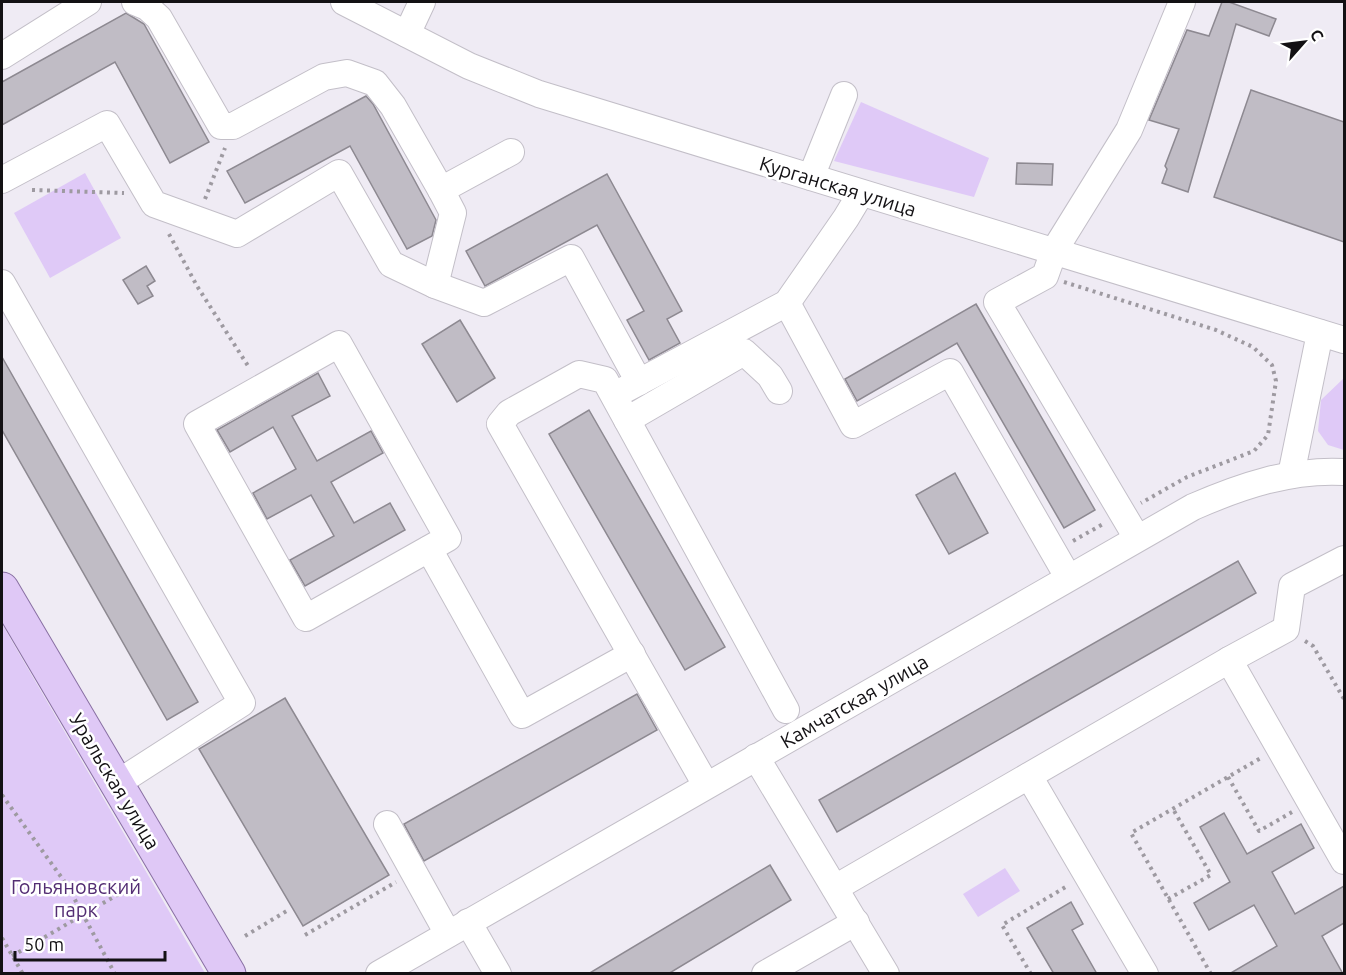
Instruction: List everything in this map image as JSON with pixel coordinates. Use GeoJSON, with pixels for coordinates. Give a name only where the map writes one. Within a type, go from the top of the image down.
{"type":"FeatureCollection","features":[{"type":"Feature","properties":{"kind":"main road","name":"Уральская улица"},"geometry":{"type":"LineString","coordinates":[[2,590],[229,974]]}},
{"type":"Feature","properties":{"kind":"street"},"geometry":{"type":"LineString","coordinates":[[2,56],[88,2]]}},
{"type":"Feature","properties":{"kind":"street"},"geometry":{"type":"LineString","coordinates":[[135,2],[147,7],[159,18],[221,126],[233,126],[324,76],[346,73],[375,82],[393,106],[453,213],[435,285]]}},
{"type":"Feature","properties":{"kind":"street","name":"Курганская улица"},"geometry":{"type":"LineString","coordinates":[[344,2],[477,70],[539,94],[1344,340]]}},
{"type":"Feature","properties":{"kind":"street"},"geometry":{"type":"LineString","coordinates":[[407,34],[422,2]]}},
{"type":"Feature","properties":{"kind":"street"},"geometry":{"type":"LineString","coordinates":[[1137,538],[998,302],[1045,276],[1054,251],[1129,130],[1182,2]]}},
{"type":"Feature","properties":{"kind":"street"},"geometry":{"type":"LineString","coordinates":[[811,177],[844,95]]}},
{"type":"Feature","properties":{"kind":"street"},"geometry":{"type":"LineString","coordinates":[[12,185],[107,124],[151,199],[197,220],[237,234],[339,173],[391,264],[435,285],[484,303],[572,258],[639,382]]}},
{"type":"Feature","properties":{"kind":"street"},"geometry":{"type":"LineString","coordinates":[[441,190],[511,152]]}},
{"type":"Feature","properties":{"kind":"street"},"geometry":{"type":"LineString","coordinates":[[614,396],[787,303],[861,193]]}},
{"type":"Feature","properties":{"kind":"street"},"geometry":{"type":"LineString","coordinates":[[2,283],[242,704],[116,784]]}},
{"type":"Feature","properties":{"kind":"street"},"geometry":{"type":"LineString","coordinates":[[787,303],[853,425],[950,372],[1068,577]]}},
{"type":"Feature","properties":{"kind":"street"},"geometry":{"type":"LineString","coordinates":[[1291,475],[1320,333]]}},
{"type":"Feature","properties":{"kind":"street"},"geometry":{"type":"LineString","coordinates":[[339,344],[448,538],[429,549],[306,618],[197,424],[339,344]]}},
{"type":"Feature","properties":{"kind":"street"},"geometry":{"type":"LineString","coordinates":[[627,420],[744,352],[770,376],[779,391]]}},
{"type":"Feature","properties":{"kind":"street"},"geometry":{"type":"LineString","coordinates":[[706,785],[500,424],[509,413],[579,374],[605,380],[786,711]]}},
{"type":"Feature","properties":{"kind":"street","name":"Камчатская улица"},"geometry":{"type":"LineString","coordinates":[[379,974],[1192,507],[1227,492],[1291,475],[1321,471],[1344,472]]}},
{"type":"Feature","properties":{"kind":"street"},"geometry":{"type":"LineString","coordinates":[[429,549],[522,716],[632,654]]}},
{"type":"Feature","properties":{"kind":"street"},"geometry":{"type":"LineString","coordinates":[[835,888],[1286,629],[1292,586],[1344,560]]}},
{"type":"Feature","properties":{"kind":"street"},"geometry":{"type":"LineString","coordinates":[[1229,660],[1344,861]]}},
{"type":"Feature","properties":{"kind":"street"},"geometry":{"type":"LineString","coordinates":[[756,757],[886,974]]}},
{"type":"Feature","properties":{"kind":"street"},"geometry":{"type":"LineString","coordinates":[[1029,776],[1145,974]]}},
{"type":"Feature","properties":{"kind":"street"},"geometry":{"type":"LineString","coordinates":[[387,824],[413,872],[498,974]]}},
{"type":"Feature","properties":{"kind":"street"},"geometry":{"type":"LineString","coordinates":[[765,974],[856,922]]}},
{"type":"Feature","properties":{"kind":"path"},"geometry":{"type":"LineString","coordinates":[[197,220],[233,126]]}},
{"type":"Feature","properties":{"kind":"path"},"geometry":{"type":"LineString","coordinates":[[12,185],[151,199],[197,286],[262,387]]}},
{"type":"Feature","properties":{"kind":"path"},"geometry":{"type":"LineString","coordinates":[[1045,276],[1216,330],[1253,347],[1272,365],[1276,381],[1268,435],[1254,451],[1187,477],[1054,551]]}},
{"type":"Feature","properties":{"kind":"path"},"geometry":{"type":"LineString","coordinates":[[1286,629],[1313,646],[1344,699]]}},
{"type":"Feature","properties":{"kind":"path"},"geometry":{"type":"LineString","coordinates":[[1211,974],[1131,833],[1280,748]]}},
{"type":"Feature","properties":{"kind":"path"},"geometry":{"type":"LineString","coordinates":[[1228,777],[1258,831],[1311,802]]}},
{"type":"Feature","properties":{"kind":"path"},"geometry":{"type":"LineString","coordinates":[[2,795],[67,885],[115,974]]}},
{"type":"Feature","properties":{"kind":"path"},"geometry":{"type":"LineString","coordinates":[[1168,899],[1211,875],[1173,809]]}},
{"type":"Feature","properties":{"kind":"path"},"geometry":{"type":"LineString","coordinates":[[305,935],[413,872]]}},
{"type":"Feature","properties":{"kind":"path"},"geometry":{"type":"LineString","coordinates":[[1031,974],[1002,925],[1087,875]]}},
{"type":"Feature","properties":{"kind":"path"},"geometry":{"type":"LineString","coordinates":[[12,956],[124,891]]}},
{"type":"Feature","properties":{"kind":"path"},"geometry":{"type":"LineString","coordinates":[[245,936],[290,909]]}},
{"type":"Feature","properties":{"kind":"path"},"geometry":{"type":"LineString","coordinates":[[2,938],[23,974]]}},
{"type":"Feature","properties":{"kind":"green space"},"geometry":{"type":"Polygon","coordinates":[[[861,102],[989,158],[974,197],[834,161],[861,102]]]}},
{"type":"Feature","properties":{"kind":"green space"},"geometry":{"type":"Polygon","coordinates":[[[85,173],[121,238],[50,278],[14,213],[85,173]]]}},
{"type":"Feature","properties":{"kind":"green space"},"geometry":{"type":"Polygon","coordinates":[[[1344,378],[1344,450],[1328,445],[1318,431],[1321,400],[1344,378]]]}},
{"type":"Feature","properties":{"kind":"green space","name":"Гольяновcкий парк"},"geometry":{"type":"Polygon","coordinates":[[[2,624],[205,973],[2,973],[2,624]]]}},
{"type":"Feature","properties":{"kind":"green space"},"geometry":{"type":"Polygon","coordinates":[[[1005,868],[1020,891],[978,917],[963,894],[1005,868]]]}},
{"type":"Feature","properties":{"kind":"building"},"geometry":{"type":"Polygon","coordinates":[[[1222,2],[1229,2],[1276,19],[1269,36],[1236,24],[1188,192],[1162,183],[1167,169],[1165,166],[1179,129],[1149,120],[1187,30],[1209,36],[1222,2]]]}},
{"type":"Feature","properties":{"kind":"building"},"geometry":{"type":"Polygon","coordinates":[[[126,13],[144,24],[209,142],[170,163],[115,62],[2,125],[2,82],[126,13]]]}},
{"type":"Feature","properties":{"kind":"building"},"geometry":{"type":"Polygon","coordinates":[[[1251,90],[1344,122],[1344,242],[1214,197],[1251,90]]]}},
{"type":"Feature","properties":{"kind":"building"},"geometry":{"type":"Polygon","coordinates":[[[366,96],[373,104],[436,220],[432,236],[407,249],[350,146],[245,203],[227,171],[366,96]]]}},
{"type":"Feature","properties":{"kind":"building"},"geometry":{"type":"Polygon","coordinates":[[[1017,163],[1053,164],[1052,185],[1016,184],[1017,163]]]}},
{"type":"Feature","properties":{"kind":"building"},"geometry":{"type":"Polygon","coordinates":[[[607,174],[682,311],[667,319],[680,343],[649,360],[627,320],[644,311],[597,225],[485,286],[466,251],[607,174]]]}},
{"type":"Feature","properties":{"kind":"building"},"geometry":{"type":"Polygon","coordinates":[[[146,266],[155,281],[147,286],[153,296],[138,304],[123,280],[146,266]]]}},
{"type":"Feature","properties":{"kind":"building"},"geometry":{"type":"Polygon","coordinates":[[[976,304],[1095,510],[1064,528],[957,343],[857,401],[845,379],[976,304]]]}},
{"type":"Feature","properties":{"kind":"building"},"geometry":{"type":"Polygon","coordinates":[[[460,320],[495,378],[457,402],[422,344],[460,320]]]}},
{"type":"Feature","properties":{"kind":"building"},"geometry":{"type":"Polygon","coordinates":[[[2,357],[198,702],[167,720],[2,430],[2,357]]]}},
{"type":"Feature","properties":{"kind":"building"},"geometry":{"type":"Polygon","coordinates":[[[318,373],[330,396],[292,416],[317,461],[371,431],[383,453],[331,482],[354,523],[390,503],[405,530],[305,586],[290,560],[334,536],[311,495],[267,519],[253,493],[296,469],[273,427],[230,452],[217,430],[318,373]]]}},
{"type":"Feature","properties":{"kind":"building"},"geometry":{"type":"Polygon","coordinates":[[[589,410],[725,647],[685,670],[549,434],[589,410]]]}},
{"type":"Feature","properties":{"kind":"building"},"geometry":{"type":"Polygon","coordinates":[[[955,473],[988,533],[949,554],[916,495],[955,473]]]}},
{"type":"Feature","properties":{"kind":"building"},"geometry":{"type":"Polygon","coordinates":[[[1238,561],[1256,593],[837,832],[819,800],[1238,561]]]}},
{"type":"Feature","properties":{"kind":"building"},"geometry":{"type":"Polygon","coordinates":[[[637,694],[657,730],[424,861],[404,824],[637,694]]]}},
{"type":"Feature","properties":{"kind":"building"},"geometry":{"type":"Polygon","coordinates":[[[285,698],[389,875],[303,926],[199,749],[285,698]]]}},
{"type":"Feature","properties":{"kind":"building"},"geometry":{"type":"Polygon","coordinates":[[[1224,813],[1247,854],[1301,824],[1314,848],[1272,872],[1295,914],[1344,886],[1344,923],[1322,936],[1343,974],[1229,974],[1277,946],[1254,905],[1209,930],[1194,903],[1230,882],[1200,827],[1224,813]]]}},
{"type":"Feature","properties":{"kind":"building"},"geometry":{"type":"Polygon","coordinates":[[[770,865],[791,900],[668,974],[588,974],[770,865]]]}},
{"type":"Feature","properties":{"kind":"building"},"geometry":{"type":"Polygon","coordinates":[[[1071,902],[1083,924],[1072,930],[1097,974],[1054,974],[1027,928],[1071,902]]]}}]}
